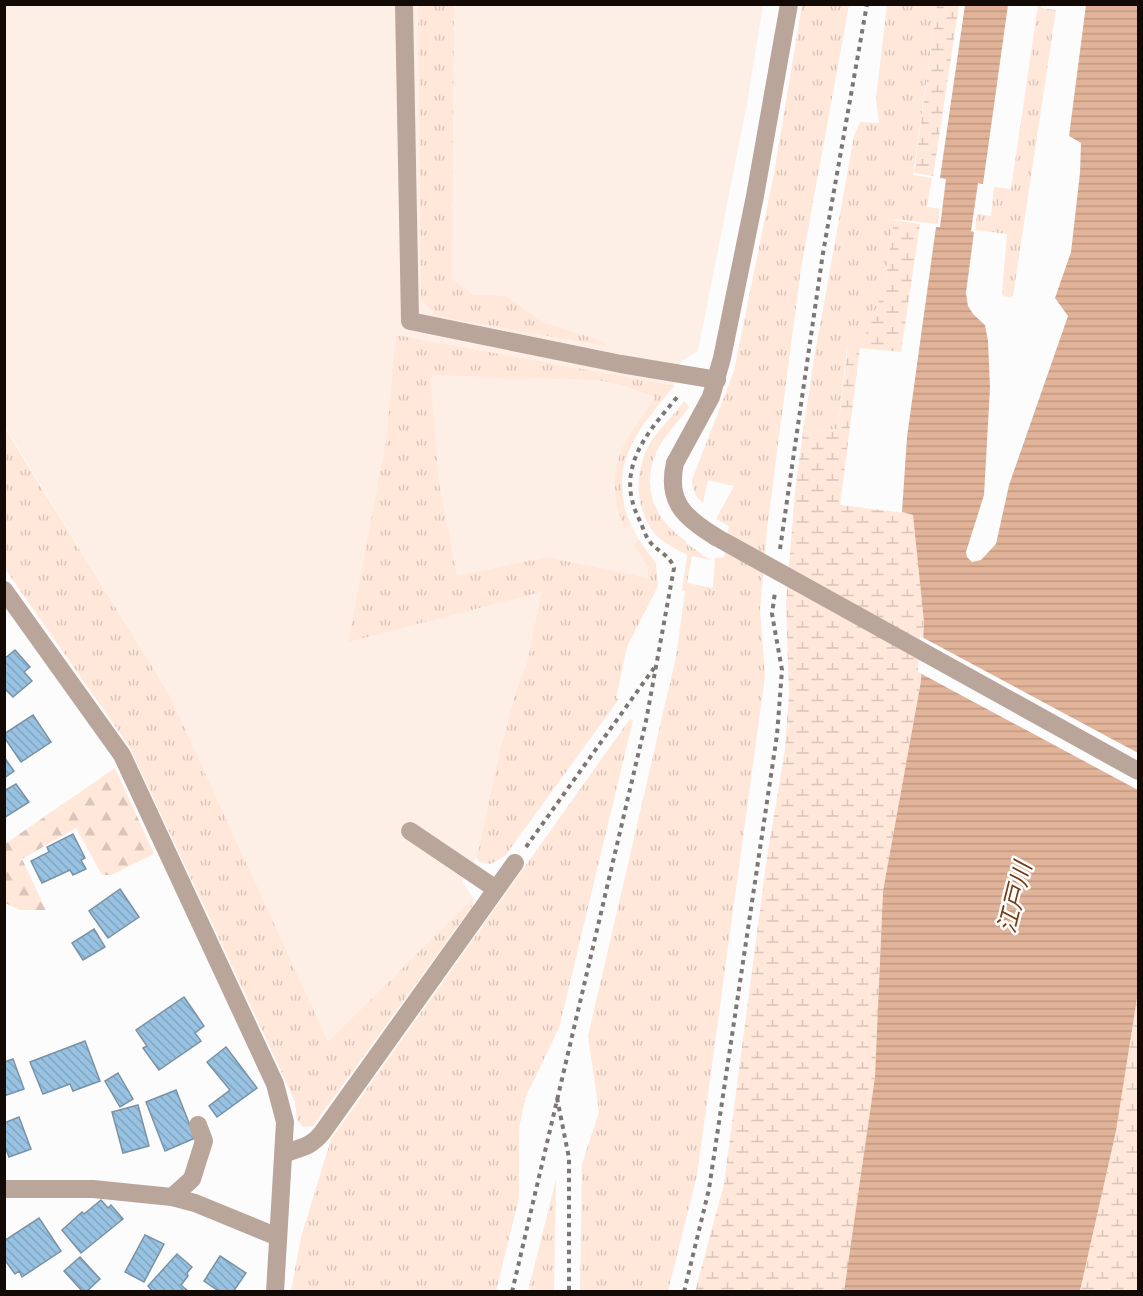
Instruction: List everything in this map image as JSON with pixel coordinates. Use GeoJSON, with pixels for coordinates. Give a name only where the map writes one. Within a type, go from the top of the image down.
{"type":"FeatureCollection","features":[{"type":"Feature","properties":{"kind":"street"},"geometry":{"type":"LineString","coordinates":[[404,4],[410,321],[621,364],[717,380]]}},
{"type":"Feature","properties":{"kind":"street"},"geometry":{"type":"LineString","coordinates":[[789,4],[755,196],[717,380],[711,397],[675,463],[672,474],[675,501],[700,528],[1138,771]]}},
{"type":"Feature","properties":{"kind":"street"},"geometry":{"type":"LineString","coordinates":[[4,590],[122,755],[275,1084],[285,1122],[275,1292]]}},
{"type":"Feature","properties":{"kind":"street"},"geometry":{"type":"LineString","coordinates":[[410,831],[496,889]]}},
{"type":"Feature","properties":{"kind":"street"},"geometry":{"type":"LineString","coordinates":[[284,1154],[315,1142],[515,862]]}},
{"type":"Feature","properties":{"kind":"street"},"geometry":{"type":"LineString","coordinates":[[172,1197],[192,1179],[204,1141],[198,1125]]}},
{"type":"Feature","properties":{"kind":"street"},"geometry":{"type":"LineString","coordinates":[[4,1189],[93,1189],[172,1197],[195,1203],[278,1237]]}},
{"type":"Feature","properties":{"kind":"path"},"geometry":{"type":"LineString","coordinates":[[779,557],[823,253],[867,4]]}},
{"type":"Feature","properties":{"kind":"path"},"geometry":{"type":"LineString","coordinates":[[512,1292],[646,721],[674,568]]}},
{"type":"Feature","properties":{"kind":"path"},"geometry":{"type":"LineString","coordinates":[[684,1292],[709,1189],[777,735],[782,670],[772,615],[775,591]]}},
{"type":"Feature","properties":{"kind":"path"},"geometry":{"type":"LineString","coordinates":[[515,862],[656,666]]}},
{"type":"Feature","properties":{"kind":"path"},"geometry":{"type":"LineString","coordinates":[[557,1097],[569,1158],[569,1292]]}},
{"type":"Feature","properties":{"kind":"shaded area"},"geometry":{"type":"Polygon","coordinates":[[[5,5],[763,5],[747,104],[698,351],[680,362],[674,386],[637,432],[622,470],[626,513],[639,540],[656,564],[648,578],[541,592],[528,659],[515,694],[498,757],[477,857],[462,881],[473,898],[328,1043],[169,694],[5,427],[5,5]]]}},
{"type":"Feature","properties":{"kind":"green space"},"geometry":{"type":"Polygon","coordinates":[[[418,5],[454,5],[452,279],[474,295],[505,296],[542,322],[605,342],[605,346],[437,316],[421,299],[418,5]]]}},
{"type":"Feature","properties":{"kind":"green space"},"geometry":{"type":"Polygon","coordinates":[[[802,5],[849,5],[801,268],[767,529],[760,610],[765,676],[697,1175],[668,1291],[580,1292],[582,1164],[599,1112],[588,1036],[676,657],[685,591],[682,591],[687,555],[663,541],[648,524],[640,501],[639,476],[646,451],[652,440],[684,401],[689,407],[656,453],[650,479],[651,491],[659,514],[666,524],[686,543],[710,560],[692,556],[687,583],[713,588],[715,558],[724,557],[729,526],[716,519],[734,486],[708,480],[703,503],[695,493],[692,480],[734,371],[774,173],[802,5]]]}},
{"type":"Feature","properties":{"kind":"green space"},"geometry":{"type":"Polygon","coordinates":[[[887,5],[937,5],[913,175],[932,178],[927,207],[940,209],[938,224],[894,219],[885,285],[861,348],[847,346],[838,429],[803,432],[854,136],[860,122],[879,123],[876,98],[887,5]]]}},
{"type":"Feature","properties":{"kind":"green space"},"geometry":{"type":"Polygon","coordinates":[[[937,5],[959,5],[933,176],[914,173],[937,5]]]}},
{"type":"Feature","properties":{"kind":"green space"},"geometry":{"type":"Polygon","coordinates":[[[1038,5],[1041,5],[1041,8],[1056,10],[1013,296],[1009,297],[1003,296],[1002,293],[1007,234],[975,230],[977,214],[991,216],[994,187],[1011,189],[1038,5]]]}},
{"type":"Feature","properties":{"kind":"green space"},"geometry":{"type":"Polygon","coordinates":[[[894,220],[920,224],[901,352],[860,348],[840,505],[913,514],[924,622],[921,681],[883,891],[875,1077],[847,1278],[844,1291],[695,1292],[724,1184],[767,857],[785,750],[789,694],[786,602],[795,492],[803,432],[838,429],[848,345],[861,347],[885,285],[894,220]]]}},
{"type":"Feature","properties":{"kind":"green space"},"geometry":{"type":"Polygon","coordinates":[[[396,335],[674,386],[638,433],[624,466],[622,484],[624,504],[630,525],[624,529],[617,507],[615,473],[617,462],[626,441],[655,397],[625,386],[598,380],[430,375],[439,483],[457,576],[546,557],[648,578],[648,567],[633,544],[639,540],[656,564],[658,586],[627,647],[616,698],[619,699],[505,856],[491,864],[479,862],[477,857],[498,757],[515,694],[528,659],[541,592],[348,642],[386,442],[396,335]]]}},
{"type":"Feature","properties":{"kind":"green space"},"geometry":{"type":"Polygon","coordinates":[[[4,427],[169,694],[328,1042],[473,898],[473,905],[313,1126],[303,1127],[297,1120],[295,1102],[129,746],[5,569],[4,427]]]}},
{"type":"Feature","properties":{"kind":"green space"},"geometry":{"type":"Polygon","coordinates":[[[630,719],[633,720],[559,1028],[526,1096],[519,1128],[519,1198],[496,1291],[291,1291],[301,1237],[331,1139],[630,719]]]}},
{"type":"Feature","properties":{"kind":"green space"},"geometry":{"type":"Polygon","coordinates":[[[115,768],[154,854],[111,875],[102,875],[76,828],[22,859],[46,910],[20,910],[5,903],[5,844],[115,768]]]}},
{"type":"Feature","properties":{"kind":"green space"},"geometry":{"type":"Polygon","coordinates":[[[1138,992],[1138,1291],[1080,1292],[1116,1131],[1138,992]]]}},
{"type":"Feature","properties":{"kind":"green space"},"geometry":{"type":"Polygon","coordinates":[[[556,1179],[554,1291],[528,1291],[556,1179]]]}},
{"type":"Feature","properties":{"kind":"water","name":"江戸川"},"geometry":{"type":"Polygon","coordinates":[[[965,5],[1008,5],[983,184],[978,183],[971,231],[974,232],[966,293],[968,306],[985,325],[990,388],[984,495],[966,552],[972,562],[981,560],[996,544],[1009,485],[1068,316],[1055,298],[1071,252],[1080,173],[1081,143],[1069,136],[1086,5],[1138,5],[1138,992],[1116,1131],[1080,1291],[844,1292],[875,1077],[883,891],[921,681],[924,622],[913,515],[902,512],[907,437],[936,227],[940,227],[946,179],[940,178],[965,5]]]}},
{"type":"Feature","properties":{"kind":"pier"},"geometry":{"type":"Polygon","coordinates":[[[920,636],[1138,753],[1138,790],[918,672],[920,636]]]}},
{"type":"Feature","properties":{"kind":"building"},"geometry":{"type":"Polygon","coordinates":[[[15,650],[30,667],[24,672],[32,681],[13,697],[4,688],[4,659],[15,650]]]}},
{"type":"Feature","properties":{"kind":"building"},"geometry":{"type":"Polygon","coordinates":[[[33,715],[51,742],[21,762],[4,734],[33,715]]]}},
{"type":"Feature","properties":{"kind":"building"},"geometry":{"type":"Polygon","coordinates":[[[4,757],[14,771],[4,778],[4,757]]]}},
{"type":"Feature","properties":{"kind":"building"},"geometry":{"type":"Polygon","coordinates":[[[16,784],[29,802],[4,818],[4,791],[16,784]]]}},
{"type":"Feature","properties":{"kind":"building"},"geometry":{"type":"Polygon","coordinates":[[[73,834],[85,858],[81,860],[86,869],[73,875],[70,870],[42,883],[31,861],[49,852],[47,847],[73,834]]]}},
{"type":"Feature","properties":{"kind":"building"},"geometry":{"type":"Polygon","coordinates":[[[120,889],[139,917],[108,938],[89,911],[120,889]]]}},
{"type":"Feature","properties":{"kind":"building"},"geometry":{"type":"Polygon","coordinates":[[[94,929],[105,947],[83,960],[72,943],[94,929]]]}},
{"type":"Feature","properties":{"kind":"building"},"geometry":{"type":"Polygon","coordinates":[[[184,997],[204,1026],[195,1033],[201,1041],[159,1070],[143,1048],[147,1046],[136,1030],[184,997]]]}},
{"type":"Feature","properties":{"kind":"building"},"geometry":{"type":"Polygon","coordinates":[[[85,1041],[100,1081],[73,1091],[70,1084],[43,1094],[30,1062],[85,1041]]]}},
{"type":"Feature","properties":{"kind":"building"},"geometry":{"type":"Polygon","coordinates":[[[226,1047],[257,1088],[217,1117],[209,1106],[230,1090],[207,1062],[226,1047]]]}},
{"type":"Feature","properties":{"kind":"building"},"geometry":{"type":"Polygon","coordinates":[[[13,1059],[24,1089],[4,1096],[4,1062],[13,1059]]]}},
{"type":"Feature","properties":{"kind":"building"},"geometry":{"type":"Polygon","coordinates":[[[118,1073],[133,1099],[120,1107],[105,1081],[118,1073]]]}},
{"type":"Feature","properties":{"kind":"building"},"geometry":{"type":"Polygon","coordinates":[[[176,1090],[195,1138],[165,1151],[146,1102],[176,1090]]]}},
{"type":"Feature","properties":{"kind":"building"},"geometry":{"type":"Polygon","coordinates":[[[138,1105],[149,1146],[123,1153],[112,1112],[138,1105]]]}},
{"type":"Feature","properties":{"kind":"building"},"geometry":{"type":"Polygon","coordinates":[[[19,1117],[31,1149],[9,1157],[4,1144],[4,1123],[19,1117]]]}},
{"type":"Feature","properties":{"kind":"building"},"geometry":{"type":"Polygon","coordinates":[[[101,1200],[108,1208],[111,1205],[123,1219],[81,1253],[62,1230],[82,1212],[84,1214],[101,1200]]]}},
{"type":"Feature","properties":{"kind":"building"},"geometry":{"type":"Polygon","coordinates":[[[39,1218],[61,1251],[22,1277],[19,1271],[15,1274],[4,1259],[4,1241],[39,1218]]]}},
{"type":"Feature","properties":{"kind":"building"},"geometry":{"type":"Polygon","coordinates":[[[145,1235],[164,1244],[144,1282],[125,1272],[145,1235]]]}},
{"type":"Feature","properties":{"kind":"building"},"geometry":{"type":"Polygon","coordinates":[[[177,1254],[192,1267],[181,1285],[189,1292],[153,1292],[148,1286],[177,1254]]]}},
{"type":"Feature","properties":{"kind":"building"},"geometry":{"type":"Polygon","coordinates":[[[220,1256],[246,1273],[233,1292],[220,1292],[204,1281],[220,1256]]]}},
{"type":"Feature","properties":{"kind":"building"},"geometry":{"type":"Polygon","coordinates":[[[80,1257],[100,1279],[86,1292],[83,1292],[64,1271],[80,1257]]]}}]}
